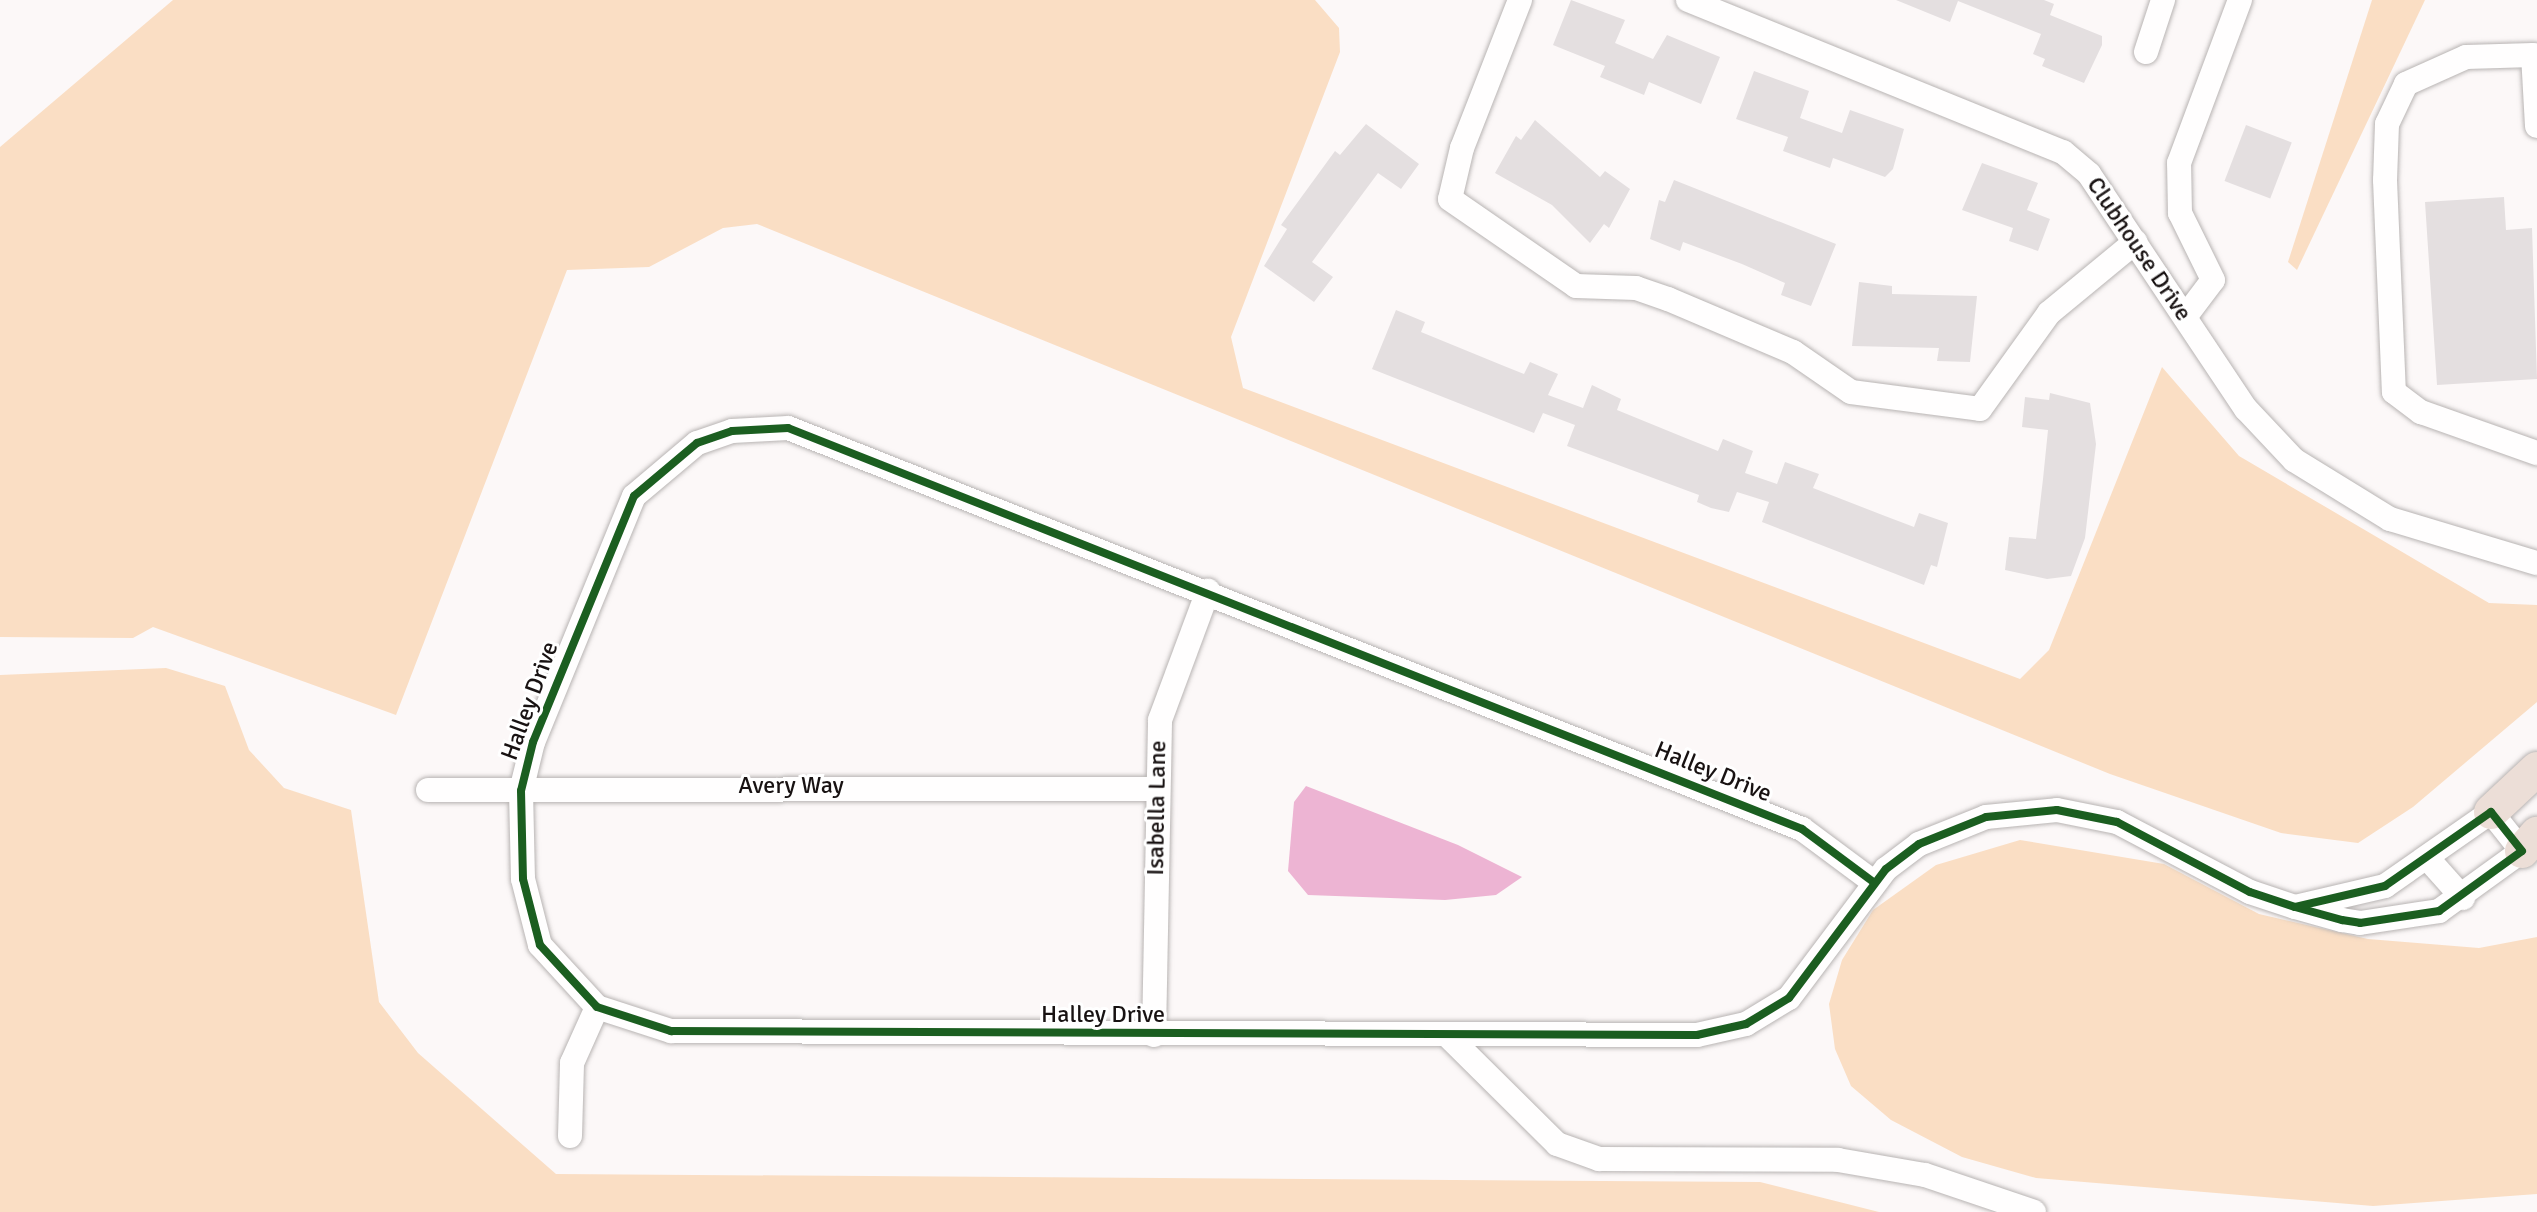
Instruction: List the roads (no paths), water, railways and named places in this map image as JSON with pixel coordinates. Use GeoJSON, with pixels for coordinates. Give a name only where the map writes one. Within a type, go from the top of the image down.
{"type":"FeatureCollection","features":[{"type":"Feature","properties":{"kind":"highway"},"geometry":{"type":"LineString","coordinates":[[2491,812],[2537,769]]}},
{"type":"Feature","properties":{"kind":"street"},"geometry":{"type":"LineString","coordinates":[[1520,0],[1462,148],[1450,199],[1576,286],[1636,288],[1668,299],[1793,352],[1851,392],[1980,409],[2049,313],[2135,242]]}},
{"type":"Feature","properties":{"kind":"street","name":"Clubhouse Drive"},"geometry":{"type":"LineString","coordinates":[[1688,0],[2049,144],[2089,174],[2260,428],[2314,476],[2417,530],[2537,563]]}},
{"type":"Feature","properties":{"kind":"street"},"geometry":{"type":"LineString","coordinates":[[2146,52],[2163,0]]}},
{"type":"Feature","properties":{"kind":"street"},"geometry":{"type":"LineString","coordinates":[[2185,317],[2213,280],[2180,213],[2179,163],[2240,0]]}},
{"type":"Feature","properties":{"kind":"street"},"geometry":{"type":"LineString","coordinates":[[2537,126],[2533,55],[2466,57],[2406,84],[2387,124],[2385,180],[2394,392],[2421,412],[2537,453]]}},
{"type":"Feature","properties":{"kind":"street","name":"Halley Drive"},"geometry":{"type":"LineString","coordinates":[[1872,881],[1802,829],[823,437],[770,428],[723,434],[662,466],[624,512],[521,791],[532,927],[552,962],[597,1007],[671,1031],[1669,1038],[1746,1024],[1806,981],[1872,881],[1919,844],[1962,825],[2057,810],[2137,829],[2228,882],[2295,907],[2342,920],[2394,922],[2463,898],[2530,842]]}},
{"type":"Feature","properties":{"kind":"street","name":"Isabella Lane"},"geometry":{"type":"LineString","coordinates":[[1154,1035],[1155,789],[1166,693],[1208,591]]}},
{"type":"Feature","properties":{"kind":"street","name":"Avery Way"},"geometry":{"type":"LineString","coordinates":[[428,790],[1155,789]]}},
{"type":"Feature","properties":{"kind":"street"},"geometry":{"type":"LineString","coordinates":[[2491,812],[2530,842]]}},
{"type":"Feature","properties":{"kind":"street","name":"Halley Drive"},"geometry":{"type":"LineString","coordinates":[[2295,907],[2356,898],[2429,860],[2491,812]]}},
{"type":"Feature","properties":{"kind":"street"},"geometry":{"type":"LineString","coordinates":[[2429,860],[2463,898]]}},
{"type":"Feature","properties":{"kind":"street"},"geometry":{"type":"LineString","coordinates":[[570,1136],[572,1063],[597,1007]]}},
{"type":"Feature","properties":{"kind":"street"},"geometry":{"type":"LineString","coordinates":[[1449,1037],[1557,1144],[1599,1159],[1838,1160],[1925,1175],[2034,1212]]}}]}
